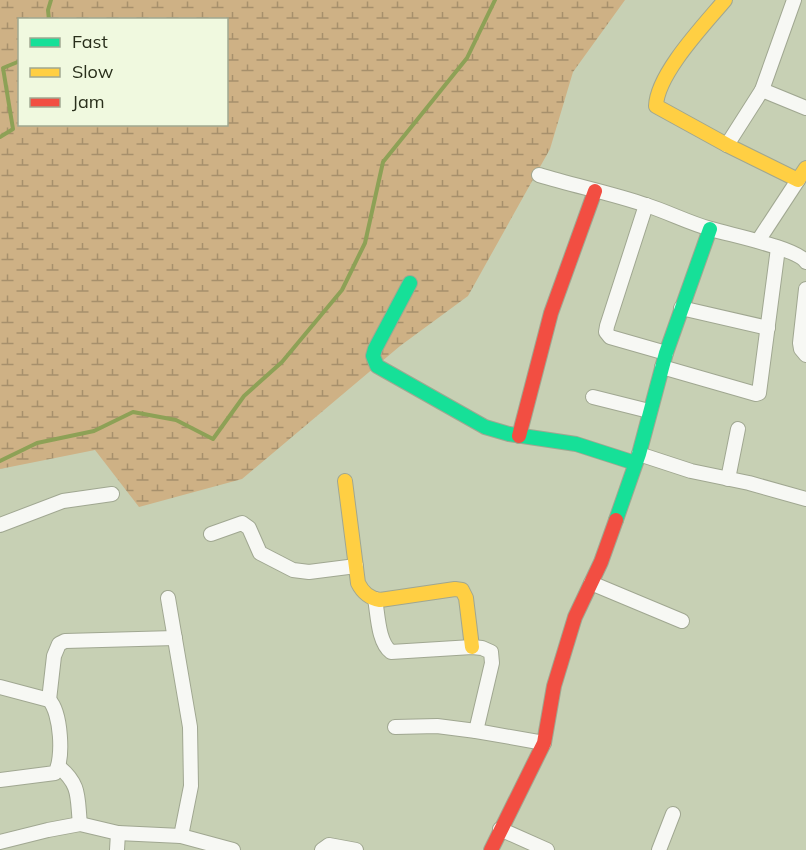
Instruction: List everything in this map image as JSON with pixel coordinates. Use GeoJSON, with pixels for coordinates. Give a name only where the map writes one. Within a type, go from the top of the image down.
{"type":"FeatureCollection","features":[{"type":"Feature","properties":{"kind":"street"},"geometry":{"type":"LineString","coordinates":[[725,0],[679,57],[657,89],[654,101],[659,109],[727,145],[802,174],[758,241]]}},
{"type":"Feature","properties":{"kind":"street"},"geometry":{"type":"LineString","coordinates":[[727,145],[762,90],[794,0]]}},
{"type":"Feature","properties":{"kind":"street"},"geometry":{"type":"LineString","coordinates":[[762,90],[806,108]]}},
{"type":"Feature","properties":{"kind":"street"},"geometry":{"type":"LineString","coordinates":[[539,175],[646,205],[710,229],[758,241],[796,254],[804,258],[806,262]]}},
{"type":"Feature","properties":{"kind":"street"},"geometry":{"type":"LineString","coordinates":[[519,436],[551,313],[595,191]]}},
{"type":"Feature","properties":{"kind":"street"},"geometry":{"type":"LineString","coordinates":[[646,205],[606,326],[606,332],[610,337],[666,353]]}},
{"type":"Feature","properties":{"kind":"street"},"geometry":{"type":"LineString","coordinates":[[491,850],[544,743],[554,686],[574,617],[601,562],[637,459],[666,353],[710,229]]}},
{"type":"Feature","properties":{"kind":"street"},"geometry":{"type":"LineString","coordinates":[[662,367],[758,394],[778,248]]}},
{"type":"Feature","properties":{"kind":"street"},"geometry":{"type":"LineString","coordinates":[[410,283],[375,349],[373,356],[376,366],[485,427],[519,436],[576,444],[806,499]]}},
{"type":"Feature","properties":{"kind":"street"},"geometry":{"type":"LineString","coordinates":[[806,289],[800,343],[806,355]]}},
{"type":"Feature","properties":{"kind":"street"},"geometry":{"type":"LineString","coordinates":[[681,308],[768,328]]}},
{"type":"Feature","properties":{"kind":"street"},"geometry":{"type":"LineString","coordinates":[[593,397],[649,411]]}},
{"type":"Feature","properties":{"kind":"street"},"geometry":{"type":"LineString","coordinates":[[728,479],[738,429]]}},
{"type":"Feature","properties":{"kind":"street"},"geometry":{"type":"LineString","coordinates":[[345,481],[358,583],[361,590],[375,600],[462,590],[466,598],[472,647]]}},
{"type":"Feature","properties":{"kind":"street"},"geometry":{"type":"LineString","coordinates":[[0,525],[63,501],[112,494]]}},
{"type":"Feature","properties":{"kind":"street"},"geometry":{"type":"LineString","coordinates":[[211,534],[242,523],[249,528],[260,553],[292,570],[309,572],[356,566]]}},
{"type":"Feature","properties":{"kind":"street"},"geometry":{"type":"LineString","coordinates":[[591,583],[682,621]]}},
{"type":"Feature","properties":{"kind":"street"},"geometry":{"type":"LineString","coordinates":[[168,598],[190,727],[191,786],[181,836]]}},
{"type":"Feature","properties":{"kind":"street"},"geometry":{"type":"LineString","coordinates":[[375,600],[383,641],[391,652],[472,647],[488,650],[492,656],[476,731]]}},
{"type":"Feature","properties":{"kind":"street"},"geometry":{"type":"LineString","coordinates":[[49,700],[54,656],[59,644],[65,641],[175,638]]}},
{"type":"Feature","properties":{"kind":"street"},"geometry":{"type":"LineString","coordinates":[[0,687],[49,700],[57,717],[61,757],[55,773],[48,776],[0,780]]}},
{"type":"Feature","properties":{"kind":"street"},"geometry":{"type":"LineString","coordinates":[[395,727],[437,726],[544,743]]}},
{"type":"Feature","properties":{"kind":"street"},"geometry":{"type":"LineString","coordinates":[[59,767],[70,776],[75,785],[80,825]]}},
{"type":"Feature","properties":{"kind":"street"},"geometry":{"type":"LineString","coordinates":[[659,850],[673,814]]}},
{"type":"Feature","properties":{"kind":"street"},"geometry":{"type":"LineString","coordinates":[[0,842],[80,825],[118,833],[181,836],[202,846],[233,850]]}},
{"type":"Feature","properties":{"kind":"street"},"geometry":{"type":"LineString","coordinates":[[500,829],[548,850]]}},
{"type":"Feature","properties":{"kind":"street"},"geometry":{"type":"LineString","coordinates":[[117,850],[118,833]]}},
{"type":"Feature","properties":{"kind":"street"},"geometry":{"type":"LineString","coordinates":[[322,850],[329,845],[356,850]]}},
{"type":"Feature","properties":{"kind":"green space"},"geometry":{"type":"Polygon","coordinates":[[[0,0],[625,0],[573,72],[550,149],[468,296],[400,346],[242,479],[139,507],[95,450],[0,469],[0,0]]]}},
{"type":"Feature","properties":{"kind":"waterway"},"geometry":{"type":"LineString","coordinates":[[49,18],[51,0]]}},
{"type":"Feature","properties":{"kind":"waterway"},"geometry":{"type":"LineString","coordinates":[[0,461],[37,443],[94,431],[133,412],[176,420],[213,439],[244,396],[282,362],[342,290],[365,243],[383,162],[467,58],[495,0]]}},
{"type":"Feature","properties":{"kind":"waterway"},"geometry":{"type":"LineString","coordinates":[[0,137],[13,129],[3,68],[18,62]]}},
{"type":"Feature","properties":{"kind":"traffic: fast"},"geometry":{"type":"LineString","coordinates":[[616,520],[639,454],[666,353],[710,229]]}},
{"type":"Feature","properties":{"kind":"traffic: fast"},"geometry":{"type":"LineString","coordinates":[[410,283],[375,349],[373,356],[377,366],[485,427],[509,434],[576,444],[635,463]]}},
{"type":"Feature","properties":{"kind":"traffic: slow"},"geometry":{"type":"LineString","coordinates":[[725,0],[673,65],[658,93],[656,106],[798,180],[806,168]]}},
{"type":"Feature","properties":{"kind":"traffic: slow"},"geometry":{"type":"LineString","coordinates":[[345,481],[358,583],[362,590],[380,600],[455,589],[462,590],[466,598],[472,647]]}},
{"type":"Feature","properties":{"kind":"traffic: jam"},"geometry":{"type":"LineString","coordinates":[[519,436],[551,313],[595,191]]}},
{"type":"Feature","properties":{"kind":"traffic: jam"},"geometry":{"type":"LineString","coordinates":[[491,850],[544,743],[554,686],[575,617],[601,562],[616,520]]}}]}
